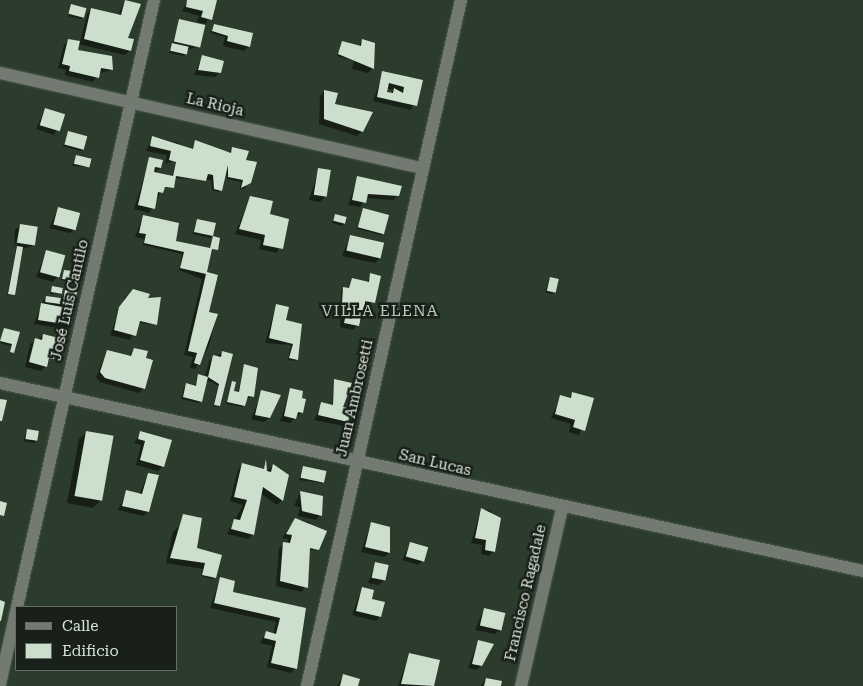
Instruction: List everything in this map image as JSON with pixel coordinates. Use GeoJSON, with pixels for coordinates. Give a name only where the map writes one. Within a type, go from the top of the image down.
{"type":"FeatureCollection","features":[{"type":"Feature","properties":{"kind":"street","name":"José Luis Cantilo"},"geometry":{"type":"LineString","coordinates":[[17,606],[154,0]]}},
{"type":"Feature","properties":{"kind":"street","name":"Juan Ambrosetti"},"geometry":{"type":"LineString","coordinates":[[307,686],[461,0]]}},
{"type":"Feature","properties":{"kind":"street","name":"La Rioja"},"geometry":{"type":"LineString","coordinates":[[0,74],[423,168]]}},
{"type":"Feature","properties":{"kind":"street","name":"San Lucas"},"geometry":{"type":"LineString","coordinates":[[0,383],[562,508],[863,571]]}},
{"type":"Feature","properties":{"kind":"street","name":"Francisco Ragadale"},"geometry":{"type":"LineString","coordinates":[[522,686],[562,508]]}},
{"type":"Feature","properties":{"kind":"street"},"geometry":{"type":"LineString","coordinates":[[0,684],[15,616]]}},
{"type":"Feature","properties":{"kind":"building"},"geometry":{"type":"Polygon","coordinates":[[[125,0],[141,4],[128,38],[134,39],[131,51],[84,39],[91,8],[121,15],[125,0]]]}},
{"type":"Feature","properties":{"kind":"building"},"geometry":{"type":"Polygon","coordinates":[[[187,0],[217,0],[212,20],[201,17],[203,11],[186,7],[187,0]]]}},
{"type":"Feature","properties":{"kind":"building"},"geometry":{"type":"Polygon","coordinates":[[[71,4],[86,8],[84,18],[68,14],[71,4]]]}},
{"type":"Feature","properties":{"kind":"building"},"geometry":{"type":"Polygon","coordinates":[[[179,19],[205,25],[200,47],[174,41],[179,19]]]}},
{"type":"Feature","properties":{"kind":"building"},"geometry":{"type":"Polygon","coordinates":[[[214,24],[253,33],[250,47],[227,41],[228,36],[212,31],[214,24]]]}},
{"type":"Feature","properties":{"kind":"building"},"geometry":{"type":"Polygon","coordinates":[[[68,39],[80,41],[78,50],[112,56],[113,70],[101,68],[99,78],[69,71],[70,66],[62,64],[68,39]]]}},
{"type":"Feature","properties":{"kind":"building"},"geometry":{"type":"Polygon","coordinates":[[[362,39],[375,43],[374,69],[338,54],[342,41],[361,46],[362,39]]]}},
{"type":"Feature","properties":{"kind":"building"},"geometry":{"type":"Polygon","coordinates":[[[172,43],[189,47],[187,55],[170,51],[172,43]]]}},
{"type":"Feature","properties":{"kind":"building"},"geometry":{"type":"Polygon","coordinates":[[[202,55],[224,61],[221,73],[198,70],[202,55]]]}},
{"type":"Feature","properties":{"kind":"building"},"geometry":{"type":"Polygon","coordinates":[[[382,71],[423,80],[417,106],[377,97],[382,71]],[[389,83],[387,92],[393,93],[394,88],[403,93],[404,87],[389,83]]]}},
{"type":"Feature","properties":{"kind":"building"},"geometry":{"type":"Polygon","coordinates":[[[324,90],[338,93],[335,104],[373,112],[363,132],[324,119],[324,90]]]}},
{"type":"Feature","properties":{"kind":"building"},"geometry":{"type":"Polygon","coordinates":[[[45,108],[65,114],[60,131],[40,125],[45,108]]]}},
{"type":"Feature","properties":{"kind":"building"},"geometry":{"type":"Polygon","coordinates":[[[68,131],[87,136],[84,150],[64,145],[68,131]]]}},
{"type":"Feature","properties":{"kind":"building"},"geometry":{"type":"Polygon","coordinates":[[[152,136],[193,149],[195,140],[231,153],[232,147],[249,151],[246,160],[257,162],[251,183],[241,188],[243,180],[228,177],[228,165],[222,191],[214,189],[213,175],[208,174],[206,181],[176,176],[174,188],[165,187],[163,193],[158,192],[155,209],[138,205],[149,157],[163,160],[161,168],[155,167],[154,172],[173,176],[176,162],[169,160],[171,151],[150,146],[152,136]]]}},
{"type":"Feature","properties":{"kind":"building"},"geometry":{"type":"Polygon","coordinates":[[[76,155],[92,159],[89,168],[74,164],[76,155]]]}},
{"type":"Feature","properties":{"kind":"building"},"geometry":{"type":"Polygon","coordinates":[[[318,168],[331,170],[327,197],[314,195],[318,168]]]}},
{"type":"Feature","properties":{"kind":"building"},"geometry":{"type":"Polygon","coordinates":[[[357,176],[402,186],[399,196],[368,194],[366,203],[352,200],[357,176]]]}},
{"type":"Feature","properties":{"kind":"building"},"geometry":{"type":"Polygon","coordinates":[[[250,196],[273,201],[270,214],[289,219],[283,249],[263,245],[265,235],[239,229],[250,196]]]}},
{"type":"Feature","properties":{"kind":"building"},"geometry":{"type":"Polygon","coordinates":[[[58,207],[80,213],[76,230],[53,224],[58,207]]]}},
{"type":"Feature","properties":{"kind":"building"},"geometry":{"type":"Polygon","coordinates":[[[363,208],[389,215],[384,234],[358,227],[363,208]]]}},
{"type":"Feature","properties":{"kind":"building"},"geometry":{"type":"Polygon","coordinates":[[[335,214],[347,217],[345,224],[333,221],[335,214]]]}},
{"type":"Feature","properties":{"kind":"building"},"geometry":{"type":"Polygon","coordinates":[[[143,215],[179,223],[176,241],[210,248],[213,236],[220,238],[218,250],[212,249],[207,272],[218,275],[209,312],[218,314],[200,365],[194,363],[197,353],[188,351],[206,274],[180,268],[184,252],[144,243],[146,234],[139,233],[143,215]]]}},
{"type":"Feature","properties":{"kind":"building"},"geometry":{"type":"Polygon","coordinates":[[[197,219],[216,223],[213,236],[194,232],[197,219]]]}},
{"type":"Feature","properties":{"kind":"building"},"geometry":{"type":"Polygon","coordinates":[[[20,224],[38,227],[35,246],[17,243],[20,224]]]}},
{"type":"Feature","properties":{"kind":"building"},"geometry":{"type":"Polygon","coordinates":[[[350,235],[384,243],[381,258],[346,251],[350,235]]]}},
{"type":"Feature","properties":{"kind":"building"},"geometry":{"type":"Polygon","coordinates":[[[17,246],[23,247],[15,295],[8,294],[17,246]]]}},
{"type":"Feature","properties":{"kind":"building"},"geometry":{"type":"Polygon","coordinates":[[[46,250],[65,255],[59,277],[40,272],[46,250]]]}},
{"type":"Feature","properties":{"kind":"building"},"geometry":{"type":"Polygon","coordinates":[[[64,270],[73,271],[71,280],[62,279],[64,270]]]}},
{"type":"Feature","properties":{"kind":"building"},"geometry":{"type":"Polygon","coordinates":[[[370,273],[381,276],[375,303],[365,301],[366,318],[361,317],[359,326],[344,323],[348,305],[342,303],[343,287],[349,288],[352,278],[369,282],[370,273]]]}},
{"type":"Feature","properties":{"kind":"building"},"geometry":{"type":"Polygon","coordinates":[[[550,277],[559,279],[556,293],[547,291],[550,277]]]}},
{"type":"Feature","properties":{"kind":"building"},"geometry":{"type":"Polygon","coordinates":[[[52,286],[63,288],[62,294],[51,292],[52,286]]]}},
{"type":"Feature","properties":{"kind":"building"},"geometry":{"type":"Polygon","coordinates":[[[133,289],[150,294],[148,298],[161,297],[157,325],[140,321],[136,336],[114,330],[119,307],[133,289]]]}},
{"type":"Feature","properties":{"kind":"building"},"geometry":{"type":"Polygon","coordinates":[[[65,290],[77,292],[71,325],[38,320],[41,303],[62,307],[65,290]]]}},
{"type":"Feature","properties":{"kind":"building"},"geometry":{"type":"Polygon","coordinates":[[[46,296],[61,298],[60,304],[45,302],[46,296]]]}},
{"type":"Feature","properties":{"kind":"building"},"geometry":{"type":"Polygon","coordinates":[[[276,304],[289,307],[286,320],[302,324],[298,360],[289,358],[293,344],[269,338],[276,304]]]}},
{"type":"Feature","properties":{"kind":"building"},"geometry":{"type":"Polygon","coordinates":[[[4,328],[20,332],[14,353],[10,352],[12,344],[0,341],[4,328]]]}},
{"type":"Feature","properties":{"kind":"building"},"geometry":{"type":"Polygon","coordinates":[[[43,334],[59,338],[54,359],[49,358],[47,367],[29,362],[35,338],[42,340],[43,334]]]}},
{"type":"Feature","properties":{"kind":"building"},"geometry":{"type":"Polygon","coordinates":[[[134,348],[148,351],[146,358],[153,360],[145,389],[105,378],[100,372],[107,350],[131,356],[134,348]]]}},
{"type":"Feature","properties":{"kind":"building"},"geometry":{"type":"Polygon","coordinates":[[[222,351],[233,354],[220,406],[214,405],[219,384],[208,377],[213,355],[221,357],[222,351]]]}},
{"type":"Feature","properties":{"kind":"building"},"geometry":{"type":"Polygon","coordinates":[[[244,364],[258,368],[254,397],[248,396],[245,406],[227,402],[232,381],[236,382],[234,391],[239,392],[244,364]]]}},
{"type":"Feature","properties":{"kind":"building"},"geometry":{"type":"Polygon","coordinates":[[[198,374],[208,377],[202,402],[183,397],[186,383],[196,386],[198,374]]]}},
{"type":"Feature","properties":{"kind":"building"},"geometry":{"type":"Polygon","coordinates":[[[334,379],[352,383],[343,407],[351,409],[348,422],[318,415],[321,402],[333,405],[334,379]]]}},
{"type":"Feature","properties":{"kind":"building"},"geometry":{"type":"Polygon","coordinates":[[[290,388],[303,391],[302,398],[306,399],[303,413],[298,412],[296,419],[284,416],[290,388]]]}},
{"type":"Feature","properties":{"kind":"building"},"geometry":{"type":"Polygon","coordinates":[[[261,390],[281,395],[270,418],[255,415],[261,390]]]}},
{"type":"Feature","properties":{"kind":"building"},"geometry":{"type":"Polygon","coordinates":[[[572,392],[594,398],[585,431],[573,427],[575,420],[555,414],[560,395],[571,398],[572,392]]]}},
{"type":"Feature","properties":{"kind":"building"},"geometry":{"type":"Polygon","coordinates":[[[0,399],[7,400],[2,421],[0,421],[0,399]]]}},
{"type":"Feature","properties":{"kind":"building"},"geometry":{"type":"Polygon","coordinates":[[[27,429],[39,431],[37,441],[25,439],[27,429]]]}},
{"type":"Feature","properties":{"kind":"building"},"geometry":{"type":"Polygon","coordinates":[[[86,431],[114,436],[102,501],[75,496],[86,431]]]}},
{"type":"Feature","properties":{"kind":"building"},"geometry":{"type":"Polygon","coordinates":[[[140,431],[172,440],[164,467],[140,460],[145,441],[138,439],[140,431]]]}},
{"type":"Feature","properties":{"kind":"building"},"geometry":{"type":"Polygon","coordinates":[[[266,459],[267,471],[271,472],[273,464],[289,475],[283,501],[263,487],[254,535],[231,529],[234,519],[240,520],[247,500],[234,497],[242,463],[264,469],[266,459]]]}},
{"type":"Feature","properties":{"kind":"building"},"geometry":{"type":"Polygon","coordinates":[[[303,466],[326,471],[324,483],[301,478],[303,466]]]}},
{"type":"Feature","properties":{"kind":"building"},"geometry":{"type":"Polygon","coordinates":[[[148,473],[159,475],[149,512],[122,506],[126,490],[142,494],[148,473]]]}},
{"type":"Feature","properties":{"kind":"building"},"geometry":{"type":"Polygon","coordinates":[[[300,491],[323,496],[322,516],[302,511],[300,491]]]}},
{"type":"Feature","properties":{"kind":"building"},"geometry":{"type":"Polygon","coordinates":[[[0,501],[7,503],[4,516],[0,515],[0,501]]]}},
{"type":"Feature","properties":{"kind":"building"},"geometry":{"type":"Polygon","coordinates":[[[481,508],[501,518],[495,552],[485,550],[486,540],[475,538],[481,508]]]}},
{"type":"Feature","properties":{"kind":"building"},"geometry":{"type":"Polygon","coordinates":[[[183,514],[202,518],[197,548],[222,555],[216,578],[202,575],[205,563],[170,558],[183,514]]]}},
{"type":"Feature","properties":{"kind":"building"},"geometry":{"type":"Polygon","coordinates":[[[295,518],[327,531],[319,550],[310,548],[308,588],[280,581],[283,542],[290,543],[292,535],[286,534],[295,518]]]}},
{"type":"Feature","properties":{"kind":"building"},"geometry":{"type":"Polygon","coordinates":[[[371,522],[390,527],[390,553],[365,547],[371,522]]]}},
{"type":"Feature","properties":{"kind":"building"},"geometry":{"type":"Polygon","coordinates":[[[410,542],[428,547],[424,562],[406,556],[410,542]]]}},
{"type":"Feature","properties":{"kind":"building"},"geometry":{"type":"Polygon","coordinates":[[[375,562],[389,565],[385,581],[372,578],[375,562]]]}},
{"type":"Feature","properties":{"kind":"building"},"geometry":{"type":"Polygon","coordinates":[[[220,577],[235,581],[233,592],[306,608],[297,669],[271,663],[276,641],[264,638],[266,631],[276,634],[280,618],[214,603],[220,577]]]}},
{"type":"Feature","properties":{"kind":"building"},"geometry":{"type":"Polygon","coordinates":[[[362,587],[374,590],[372,599],[385,602],[381,617],[356,611],[362,587]]]}},
{"type":"Feature","properties":{"kind":"building"},"geometry":{"type":"Polygon","coordinates":[[[0,600],[5,602],[1,621],[0,621],[0,600]]]}},
{"type":"Feature","properties":{"kind":"building"},"geometry":{"type":"Polygon","coordinates":[[[484,608],[505,613],[501,630],[480,626],[484,608]]]}},
{"type":"Feature","properties":{"kind":"building"},"geometry":{"type":"Polygon","coordinates":[[[478,640],[494,644],[482,666],[472,664],[478,640]]]}},
{"type":"Feature","properties":{"kind":"building"},"geometry":{"type":"Polygon","coordinates":[[[409,653],[440,660],[434,686],[401,684],[409,653]]]}},
{"type":"Feature","properties":{"kind":"building"},"geometry":{"type":"Polygon","coordinates":[[[343,674],[360,679],[358,686],[340,686],[343,674]]]}},
{"type":"Feature","properties":{"kind":"building"},"geometry":{"type":"Polygon","coordinates":[[[486,678],[502,681],[501,686],[484,686],[486,678]]]}},
{"type":"Feature","properties":{"kind":"district","name":"VILLA ELENA"},"geometry":{"type":"Point","coordinates":[380,311]}}]}
